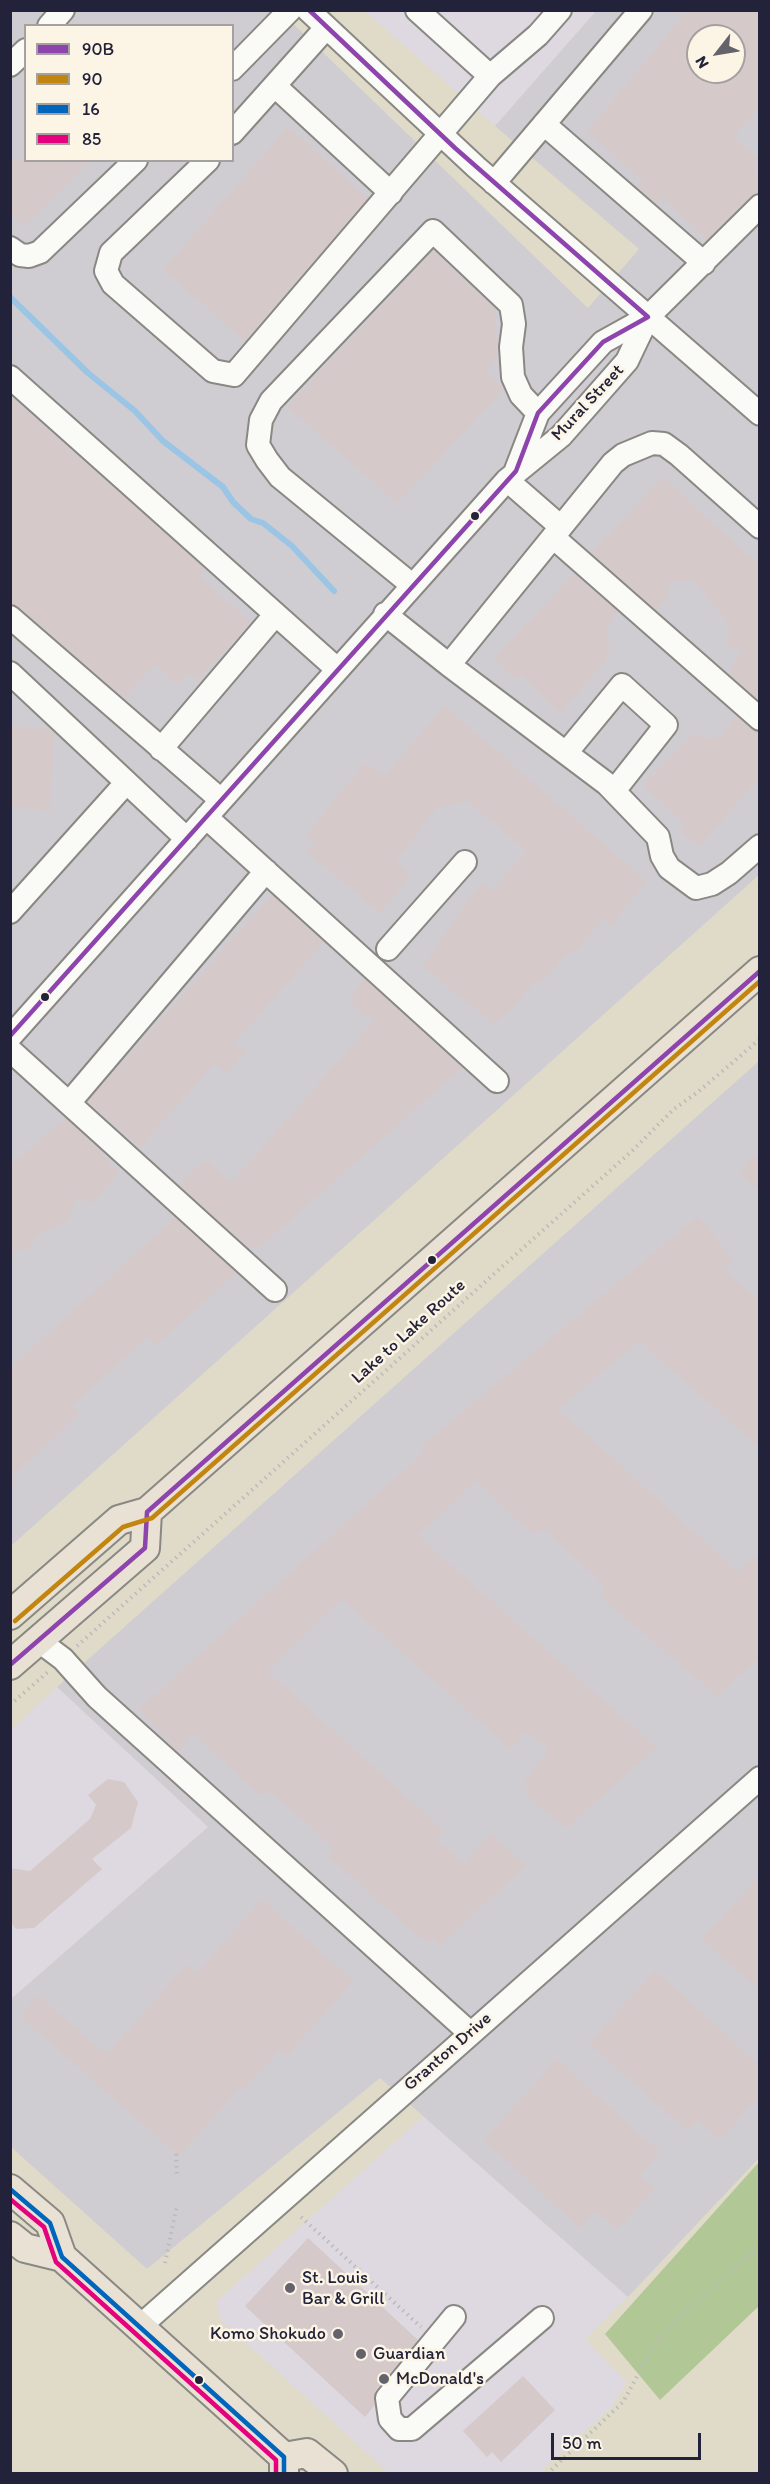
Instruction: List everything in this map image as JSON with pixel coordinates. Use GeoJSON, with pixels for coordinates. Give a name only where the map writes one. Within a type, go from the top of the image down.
{"type":"FeatureCollection","features":[{"type":"Feature","properties":{"kind":"main road"},"geometry":{"type":"LineString","coordinates":[[10,1615],[119,1520],[147,1512],[759,971]]}},
{"type":"Feature","properties":{"kind":"main road"},"geometry":{"type":"LineString","coordinates":[[10,1665],[145,1548],[147,1512]]}},
{"type":"Feature","properties":{"kind":"main road"},"geometry":{"type":"LineString","coordinates":[[10,2189],[50,2223],[62,2257],[284,2465],[307,2453],[333,2474]]}},
{"type":"Feature","properties":{"kind":"main road"},"geometry":{"type":"LineString","coordinates":[[10,2236],[25,2248],[62,2257]]}},
{"type":"Feature","properties":{"kind":"street"},"geometry":{"type":"LineString","coordinates":[[51,24],[63,10]]}},
{"type":"Feature","properties":{"kind":"street"},"geometry":{"type":"LineString","coordinates":[[234,67],[290,10]]}},
{"type":"Feature","properties":{"kind":"street"},"geometry":{"type":"LineString","coordinates":[[308,10],[494,183],[759,414]]}},
{"type":"Feature","properties":{"kind":"street"},"geometry":{"type":"LineString","coordinates":[[417,10],[490,76]]}},
{"type":"Feature","properties":{"kind":"street"},"geometry":{"type":"LineString","coordinates":[[206,162],[111,253],[106,271],[113,284],[213,371],[234,375],[490,76],[538,35],[560,10]]}},
{"type":"Feature","properties":{"kind":"street"},"geometry":{"type":"LineString","coordinates":[[494,183],[641,10]]}},
{"type":"Feature","properties":{"kind":"street"},"geometry":{"type":"LineString","coordinates":[[234,131],[326,28]]}},
{"type":"Feature","properties":{"kind":"street"},"geometry":{"type":"LineString","coordinates":[[10,65],[24,52]]}},
{"type":"Feature","properties":{"kind":"street"},"geometry":{"type":"LineString","coordinates":[[275,86],[391,193]]}},
{"type":"Feature","properties":{"kind":"street"},"geometry":{"type":"LineString","coordinates":[[544,124],[704,263]]}},
{"type":"Feature","properties":{"kind":"street"},"geometry":{"type":"LineString","coordinates":[[10,249],[20,255],[29,256],[40,252],[134,162]]}},
{"type":"Feature","properties":{"kind":"street"},"geometry":{"type":"LineString","coordinates":[[648,317],[759,207]]}},
{"type":"Feature","properties":{"kind":"street"},"geometry":{"type":"LineString","coordinates":[[412,585],[280,477],[258,445],[261,420],[271,401],[433,231],[511,305],[514,324],[511,346],[513,377],[521,395],[538,413]]}},
{"type":"Feature","properties":{"kind":"street","name":"Mural Street"},"geometry":{"type":"LineString","coordinates":[[511,476],[538,413],[603,342],[648,317]]}},
{"type":"Feature","properties":{"kind":"street","name":"Mural Street"},"geometry":{"type":"LineString","coordinates":[[10,1037],[385,614],[511,476],[561,435],[627,361],[648,317]]}},
{"type":"Feature","properties":{"kind":"street"},"geometry":{"type":"LineString","coordinates":[[10,377],[338,669]]}},
{"type":"Feature","properties":{"kind":"street"},"geometry":{"type":"LineString","coordinates":[[449,665],[617,458],[652,442],[664,444],[679,455],[759,527]]}},
{"type":"Feature","properties":{"kind":"street"},"geometry":{"type":"LineString","coordinates":[[511,476],[557,532],[759,719]]}},
{"type":"Feature","properties":{"kind":"street"},"geometry":{"type":"LineString","coordinates":[[385,614],[614,791],[658,837],[662,856],[669,868],[696,888],[712,884],[729,873],[759,846]]}},
{"type":"Feature","properties":{"kind":"street"},"geometry":{"type":"LineString","coordinates":[[160,749],[275,615]]}},
{"type":"Feature","properties":{"kind":"street"},"geometry":{"type":"LineString","coordinates":[[10,617],[160,749],[214,808],[266,871],[497,1081]]}},
{"type":"Feature","properties":{"kind":"street"},"geometry":{"type":"LineString","coordinates":[[10,673],[187,839]]}},
{"type":"Feature","properties":{"kind":"street"},"geometry":{"type":"LineString","coordinates":[[566,753],[622,685],[666,724],[614,791]]}},
{"type":"Feature","properties":{"kind":"street"},"geometry":{"type":"LineString","coordinates":[[10,912],[126,783]]}},
{"type":"Feature","properties":{"kind":"street"},"geometry":{"type":"LineString","coordinates":[[388,949],[465,862]]}},
{"type":"Feature","properties":{"kind":"street"},"geometry":{"type":"LineString","coordinates":[[69,1102],[266,871]]}},
{"type":"Feature","properties":{"kind":"street"},"geometry":{"type":"LineString","coordinates":[[10,1050],[275,1290]]}},
{"type":"Feature","properties":{"kind":"street"},"geometry":{"type":"LineString","coordinates":[[39,1641],[63,1659],[97,1697],[470,2033]]}},
{"type":"Feature","properties":{"kind":"street","name":"Granton Drive"},"geometry":{"type":"LineString","coordinates":[[138,2328],[759,1778]]}},
{"type":"Feature","properties":{"kind":"street"},"geometry":{"type":"LineString","coordinates":[[454,2317],[387,2398],[390,2419],[399,2429],[412,2429],[542,2318]]}},
{"type":"Feature","properties":{"kind":"path","name":"Lake to Lake Route"},"geometry":{"type":"LineString","coordinates":[[78,1645],[624,1158],[674,1109],[698,1092],[759,1039]]}},
{"type":"Feature","properties":{"kind":"path"},"geometry":{"type":"LineString","coordinates":[[10,1705],[50,1670]]}},
{"type":"Feature","properties":{"kind":"path"},"geometry":{"type":"LineString","coordinates":[[176,2154],[177,2177]]}},
{"type":"Feature","properties":{"kind":"path"},"geometry":{"type":"LineString","coordinates":[[165,2263],[177,2205]]}},
{"type":"Feature","properties":{"kind":"path"},"geometry":{"type":"LineString","coordinates":[[301,2217],[430,2336]]}},
{"type":"Feature","properties":{"kind":"path"},"geometry":{"type":"LineString","coordinates":[[547,2474],[623,2402],[653,2347],[680,2316],[759,2246]]}},
{"type":"Feature","properties":{"kind":"shaded area"},"geometry":{"type":"Polygon","coordinates":[[[11,11],[280,11],[588,308],[639,249],[495,126],[596,11],[759,11],[759,875],[11,1546],[11,11]]]}},
{"type":"Feature","properties":{"kind":"shaded area"},"geometry":{"type":"Polygon","coordinates":[[[365,11],[596,11],[495,126],[365,11]]]}},
{"type":"Feature","properties":{"kind":"shaded area"},"geometry":{"type":"Polygon","coordinates":[[[759,1061],[759,2158],[628,2297],[380,2078],[147,2269],[11,2147],[11,1999],[208,1827],[57,1687],[759,1061]]]}},
{"type":"Feature","properties":{"kind":"shaded area"},"geometry":{"type":"Polygon","coordinates":[[[57,1687],[208,1827],[11,1999],[11,1730],[57,1687]]]}},
{"type":"Feature","properties":{"kind":"shaded area"},"geometry":{"type":"Polygon","coordinates":[[[424,2116],[628,2297],[585,2339],[627,2382],[611,2408],[538,2473],[389,2473],[221,2320],[216,2302],[424,2116]]]}},
{"type":"Feature","properties":{"kind":"green space"},"geometry":{"type":"Polygon","coordinates":[[[759,2162],[759,2306],[660,2400],[605,2334],[759,2162]]]}},
{"type":"Feature","properties":{"kind":"building"},"geometry":{"type":"Polygon","coordinates":[[[688,10],[759,10],[759,107],[734,138],[759,159],[754,172],[759,181],[759,188],[707,240],[661,196],[657,204],[637,186],[643,180],[587,132],[688,10]]]}},
{"type":"Feature","properties":{"kind":"building"},"geometry":{"type":"Polygon","coordinates":[[[288,127],[368,198],[245,341],[163,270],[288,127]]]}},
{"type":"Feature","properties":{"kind":"building"},"geometry":{"type":"Polygon","coordinates":[[[10,160],[88,162],[24,227],[10,213],[10,160]]]}},
{"type":"Feature","properties":{"kind":"building"},"geometry":{"type":"Polygon","coordinates":[[[433,251],[495,309],[498,357],[486,371],[504,389],[397,503],[288,407],[433,251]]]}},
{"type":"Feature","properties":{"kind":"building"},"geometry":{"type":"Polygon","coordinates":[[[10,396],[206,570],[200,577],[250,622],[198,680],[189,672],[177,685],[154,664],[124,698],[19,607],[10,604],[10,396]]]}},
{"type":"Feature","properties":{"kind":"building"},"geometry":{"type":"Polygon","coordinates":[[[663,477],[759,566],[759,701],[729,674],[741,648],[727,647],[729,625],[693,579],[668,583],[669,596],[656,610],[591,553],[663,477]]]}},
{"type":"Feature","properties":{"kind":"building"},"geometry":{"type":"Polygon","coordinates":[[[574,574],[617,611],[606,630],[610,655],[560,714],[520,674],[514,679],[494,659],[574,574]]]}},
{"type":"Feature","properties":{"kind":"building"},"geometry":{"type":"Polygon","coordinates":[[[445,706],[646,881],[611,926],[602,919],[573,955],[569,951],[540,984],[536,981],[494,1024],[423,967],[466,903],[483,883],[492,890],[527,851],[466,800],[436,809],[396,861],[411,875],[380,913],[306,851],[315,842],[306,835],[365,763],[385,775],[445,706]]]}},
{"type":"Feature","properties":{"kind":"building"},"geometry":{"type":"Polygon","coordinates":[[[736,716],[751,729],[759,732],[759,777],[699,847],[680,831],[685,824],[643,786],[695,732],[703,738],[721,737],[736,716]]]}},
{"type":"Feature","properties":{"kind":"building"},"geometry":{"type":"Polygon","coordinates":[[[10,726],[50,729],[55,733],[49,810],[10,807],[10,726]]]}},
{"type":"Feature","properties":{"kind":"building"},"geometry":{"type":"Polygon","coordinates":[[[272,895],[324,942],[234,1043],[245,1052],[226,1073],[215,1063],[140,1147],[88,1101],[272,895]]]}},
{"type":"Feature","properties":{"kind":"building"},"geometry":{"type":"Polygon","coordinates":[[[365,979],[462,1068],[261,1246],[248,1247],[180,1185],[200,1164],[208,1162],[231,1183],[373,1022],[351,1003],[353,993],[365,979]]]}},
{"type":"Feature","properties":{"kind":"building"},"geometry":{"type":"Polygon","coordinates":[[[65,1118],[94,1145],[118,1174],[90,1205],[78,1195],[68,1220],[36,1236],[29,1249],[10,1252],[10,1166],[65,1118]]]}},
{"type":"Feature","properties":{"kind":"building"},"geometry":{"type":"Polygon","coordinates":[[[759,1151],[759,1190],[740,1174],[759,1151]]]}},
{"type":"Feature","properties":{"kind":"building"},"geometry":{"type":"Polygon","coordinates":[[[698,1216],[733,1260],[724,1269],[759,1302],[759,1447],[639,1341],[558,1409],[738,1572],[759,1553],[759,1657],[717,1696],[600,1596],[605,1586],[544,1528],[534,1535],[475,1480],[455,1502],[417,1535],[656,1747],[566,1829],[527,1796],[530,1789],[523,1783],[549,1749],[525,1731],[511,1749],[342,1599],[267,1671],[444,1831],[435,1839],[464,1863],[490,1834],[526,1865],[440,1946],[432,1937],[426,1943],[328,1856],[334,1848],[269,1790],[260,1796],[194,1733],[178,1752],[139,1709],[424,1452],[420,1447],[698,1216]]]}},
{"type":"Feature","properties":{"kind":"building"},"geometry":{"type":"Polygon","coordinates":[[[175,1218],[236,1273],[156,1345],[148,1336],[72,1406],[80,1414],[10,1478],[10,1368],[175,1218]]]}},
{"type":"Feature","properties":{"kind":"building"},"geometry":{"type":"Polygon","coordinates":[[[108,1779],[124,1782],[138,1802],[131,1828],[92,1859],[102,1869],[34,1928],[16,1929],[10,1921],[10,1868],[30,1871],[90,1819],[96,1805],[88,1795],[108,1779]]]}},
{"type":"Feature","properties":{"kind":"building"},"geometry":{"type":"Polygon","coordinates":[[[759,1877],[759,1990],[702,1939],[759,1877]]]}},
{"type":"Feature","properties":{"kind":"building"},"geometry":{"type":"Polygon","coordinates":[[[262,1899],[353,1981],[287,2056],[279,2050],[243,2091],[239,2088],[179,2156],[20,2016],[38,1995],[106,2055],[187,1964],[197,1973],[262,1899]]]}},
{"type":"Feature","properties":{"kind":"building"},"geometry":{"type":"Polygon","coordinates":[[[655,1970],[759,2065],[759,2096],[720,2140],[697,2120],[687,2131],[589,2043],[655,1970]]]}},
{"type":"Feature","properties":{"kind":"building"},"geometry":{"type":"Polygon","coordinates":[[[557,2059],[660,2153],[639,2176],[654,2189],[617,2230],[596,2211],[580,2228],[484,2140],[557,2059]]]}},
{"type":"Feature","properties":{"kind":"building"},"geometry":{"type":"Polygon","coordinates":[[[308,2238],[418,2340],[376,2390],[374,2406],[365,2417],[245,2306],[308,2238]]]}},
{"type":"Feature","properties":{"kind":"building"},"geometry":{"type":"Polygon","coordinates":[[[523,2376],[555,2410],[501,2462],[492,2452],[487,2457],[463,2431],[523,2376]]]}},
{"type":"Feature","properties":{"kind":"waterway"},"geometry":{"type":"LineString","coordinates":[[10,297],[88,373],[135,411],[163,441],[223,487],[233,502],[251,519],[263,523],[292,546],[334,591]]}},
{"type":"Feature","properties":{"kind":"transit line","name":"90B"},"geometry":{"type":"LineString","coordinates":[[10,1036],[516,471],[538,413],[603,342],[648,317],[455,148],[309,10]]}},
{"type":"Feature","properties":{"kind":"transit line","name":"90B"},"geometry":{"type":"LineString","coordinates":[[10,1665],[145,1548],[147,1512],[760,971]]}},
{"type":"Feature","properties":{"kind":"transit line","name":"90"},"geometry":{"type":"LineString","coordinates":[[15,1621],[123,1527],[152,1518],[760,981]]}},
{"type":"Feature","properties":{"kind":"transit line","name":"16"},"geometry":{"type":"LineString","coordinates":[[10,2189],[50,2223],[62,2257],[284,2457],[284,2474]]}},
{"type":"Feature","properties":{"kind":"transit line","name":"85"},"geometry":{"type":"LineString","coordinates":[[10,2199],[44,2227],[56,2262],[276,2460],[276,2474]]}},
{"type":"Feature","properties":{"kind":"place","name":"St. Louis Bar & Grill"},"geometry":{"type":"Point","coordinates":[290,2288]}},
{"type":"Feature","properties":{"kind":"place","name":"Komo Shokudo"},"geometry":{"type":"Point","coordinates":[338,2334]}},
{"type":"Feature","properties":{"kind":"place","name":"Guardian"},"geometry":{"type":"Point","coordinates":[361,2354]}},
{"type":"Feature","properties":{"kind":"place","name":"McDonald's"},"geometry":{"type":"Point","coordinates":[384,2379]}}]}
